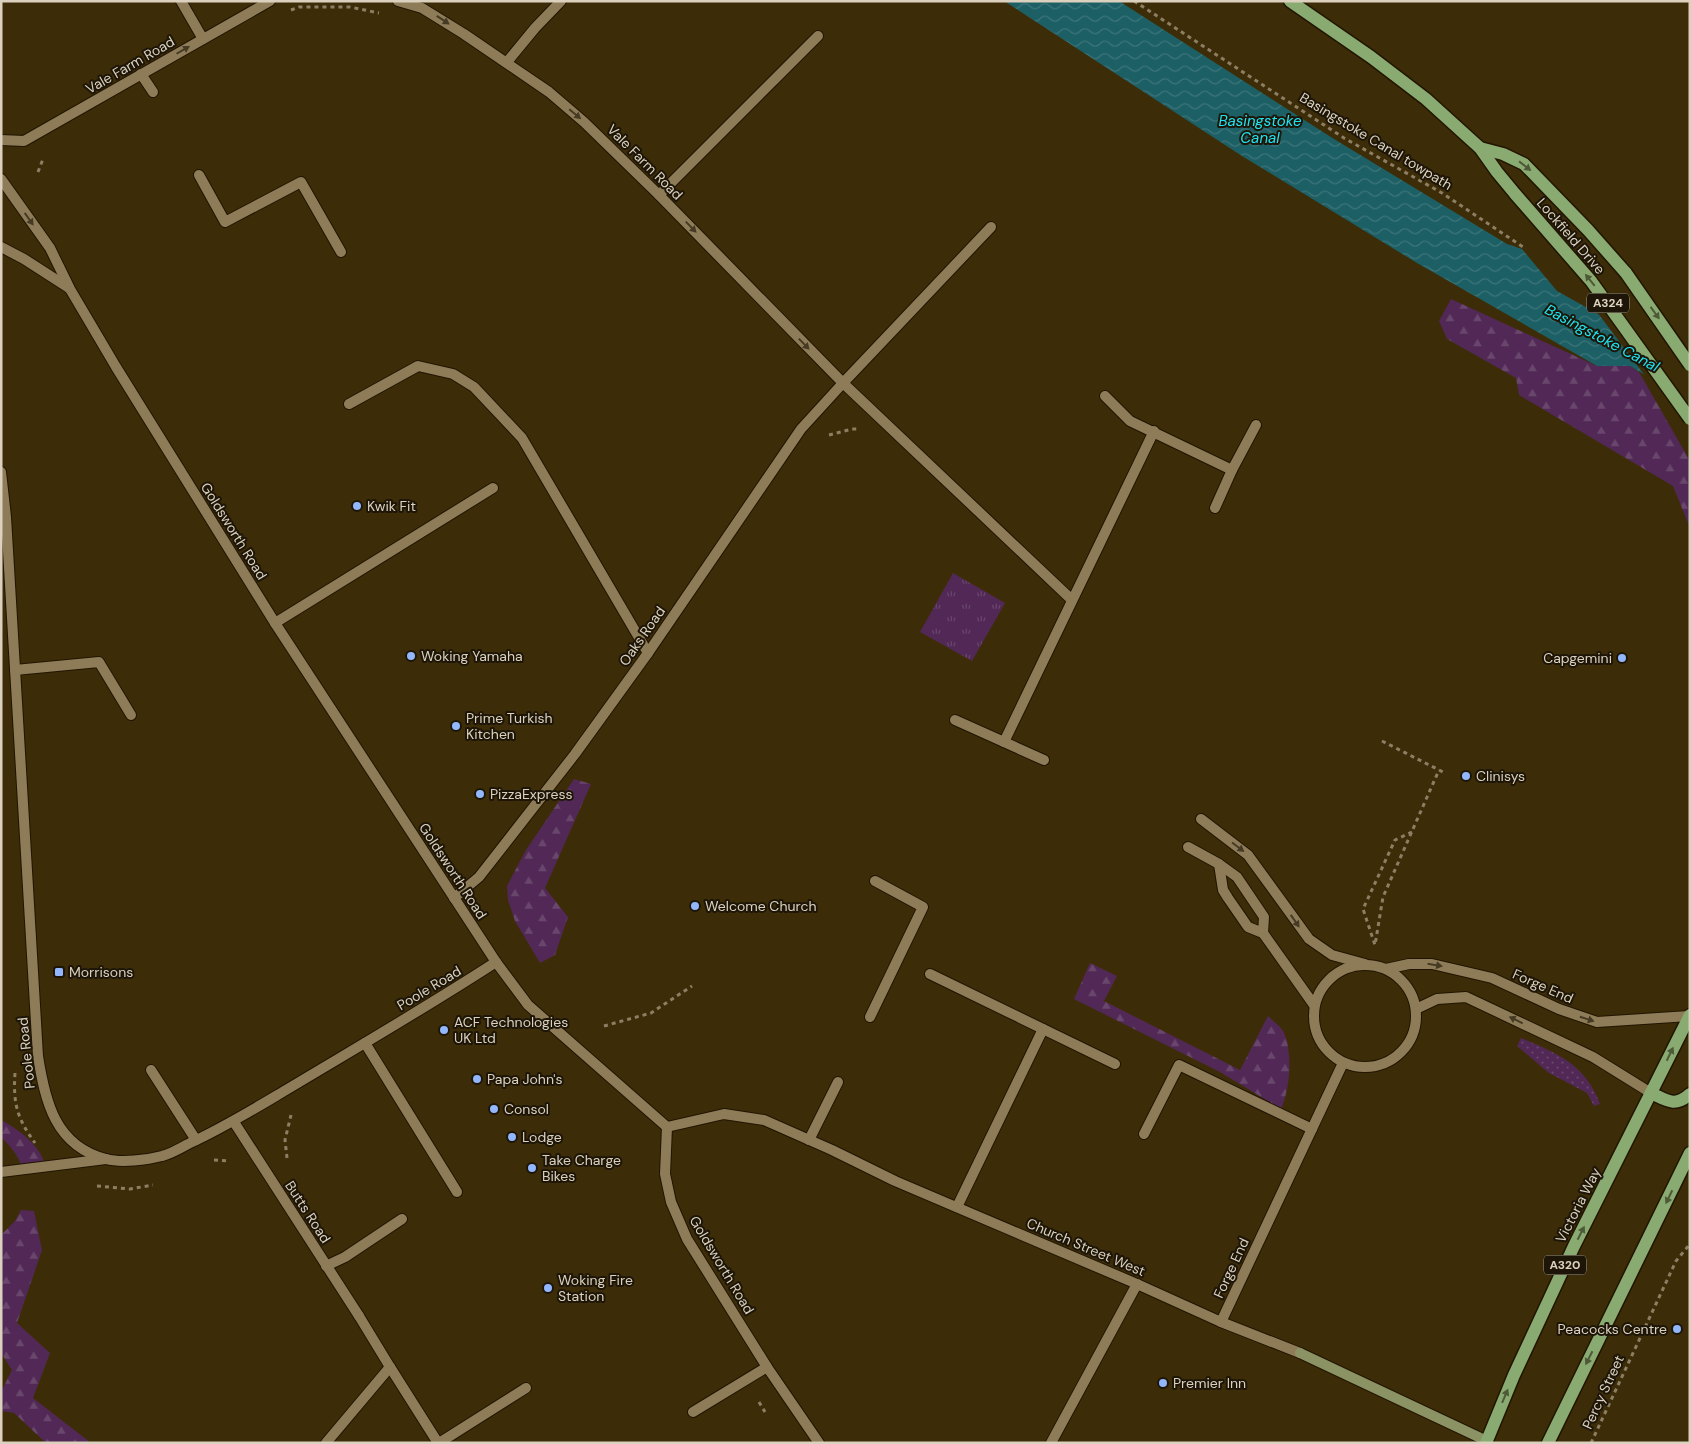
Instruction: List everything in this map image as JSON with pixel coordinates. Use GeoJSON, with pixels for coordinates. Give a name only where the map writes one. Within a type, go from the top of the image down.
{"type":"FeatureCollection","features":[{"type":"Feature","properties":{"kind":"main road","name":"Lockfield Drive"},"geometry":{"type":"LineString","coordinates":[[1290,1],[1426,99],[1480,148],[1516,195],[1591,281],[1690,419]]}},
{"type":"Feature","properties":{"kind":"main road","name":"Lockfield Drive"},"geometry":{"type":"LineString","coordinates":[[1480,148],[1503,154],[1524,164],[1588,230],[1626,273],[1690,364]]}},
{"type":"Feature","properties":{"kind":"main road","name":"Victoria Way"},"geometry":{"type":"LineString","coordinates":[[1487,1442],[1514,1375],[1574,1246],[1689,1015]]}},
{"type":"Feature","properties":{"kind":"main road"},"geometry":{"type":"LineString","coordinates":[[1651,1093],[1671,1102],[1679,1102],[1690,1094]]}},
{"type":"Feature","properties":{"kind":"main road"},"geometry":{"type":"LineString","coordinates":[[1548,1443],[1690,1153]]}},
{"type":"Feature","properties":{"kind":"street"},"geometry":{"type":"LineString","coordinates":[[181,1],[204,39]]}},
{"type":"Feature","properties":{"kind":"street","name":"Vale Farm Road"},"geometry":{"type":"LineString","coordinates":[[1,140],[24,141],[270,1]]}},
{"type":"Feature","properties":{"kind":"street","name":"Vale Farm Road"},"geometry":{"type":"LineString","coordinates":[[398,1],[422,8],[435,15],[549,92],[584,122],[659,195],[842,383],[1072,600]]}},
{"type":"Feature","properties":{"kind":"street"},"geometry":{"type":"LineString","coordinates":[[507,62],[535,28],[561,1]]}},
{"type":"Feature","properties":{"kind":"street"},"geometry":{"type":"LineString","coordinates":[[659,195],[818,36]]}},
{"type":"Feature","properties":{"kind":"street"},"geometry":{"type":"LineString","coordinates":[[141,74],[153,92]]}},
{"type":"Feature","properties":{"kind":"street"},"geometry":{"type":"LineString","coordinates":[[199,175],[225,222],[301,182],[341,252]]}},
{"type":"Feature","properties":{"kind":"street","name":"Goldsworth Road"},"geometry":{"type":"LineString","coordinates":[[1,179],[50,248],[70,289],[116,367],[275,623],[496,962],[528,1004],[667,1127],[665,1174],[671,1202],[687,1239],[767,1367],[819,1443]]}},
{"type":"Feature","properties":{"kind":"street","name":"Oaks Road"},"geometry":{"type":"LineString","coordinates":[[454,898],[479,877],[575,754],[648,653],[801,429],[842,383],[991,227]]}},
{"type":"Feature","properties":{"kind":"street","name":"Goldsworth Road"},"geometry":{"type":"LineString","coordinates":[[1,247],[24,259],[70,289]]}},
{"type":"Feature","properties":{"kind":"street"},"geometry":{"type":"LineString","coordinates":[[349,404],[418,366],[453,374],[474,387],[522,438],[648,653]]}},
{"type":"Feature","properties":{"kind":"street"},"geometry":{"type":"LineString","coordinates":[[1105,396],[1130,421],[1232,470]]}},
{"type":"Feature","properties":{"kind":"street"},"geometry":{"type":"LineString","coordinates":[[1215,508],[1232,470],[1256,425]]}},
{"type":"Feature","properties":{"kind":"street"},"geometry":{"type":"LineString","coordinates":[[1004,742],[1154,431]]}},
{"type":"Feature","properties":{"kind":"street","name":"Poole Road"},"geometry":{"type":"LineString","coordinates":[[1,472],[36,1026],[43,1088],[54,1118],[73,1143],[89,1153],[106,1159],[125,1161],[163,1156],[234,1122],[496,962]]}},
{"type":"Feature","properties":{"kind":"street"},"geometry":{"type":"LineString","coordinates":[[275,623],[493,488]]}},
{"type":"Feature","properties":{"kind":"street"},"geometry":{"type":"LineString","coordinates":[[15,670],[99,662],[131,715]]}},
{"type":"Feature","properties":{"kind":"street"},"geometry":{"type":"LineString","coordinates":[[955,720],[1044,760]]}},
{"type":"Feature","properties":{"kind":"street"},"geometry":{"type":"LineString","coordinates":[[1201,819],[1248,855],[1309,939],[1332,956],[1365,964]]}},
{"type":"Feature","properties":{"kind":"street"},"geometry":{"type":"LineString","coordinates":[[1188,847],[1219,864],[1237,877],[1264,916],[1263,933]]}},
{"type":"Feature","properties":{"kind":"street"},"geometry":{"type":"LineString","coordinates":[[1219,864],[1223,890],[1248,927],[1263,933],[1314,1005],[1314,1022],[1318,1039],[1328,1053],[1343,1063],[1358,1067],[1374,1066],[1389,1062],[1401,1052],[1410,1040],[1415,1024],[1416,1009],[1437,999],[1466,997],[1593,1057],[1651,1093]]}},
{"type":"Feature","properties":{"kind":"street"},"geometry":{"type":"LineString","coordinates":[[870,1016],[923,906],[875,880]]}},
{"type":"Feature","properties":{"kind":"street","name":"Forge End"},"geometry":{"type":"LineString","coordinates":[[1314,1005],[1321,988],[1332,975],[1347,967],[1365,964],[1386,969],[1397,976],[1406,985],[1416,1009]]}},
{"type":"Feature","properties":{"kind":"street","name":"Forge End"},"geometry":{"type":"LineString","coordinates":[[1386,969],[1409,964],[1432,964],[1492,978],[1559,1009],[1597,1022],[1689,1015]]}},
{"type":"Feature","properties":{"kind":"street"},"geometry":{"type":"LineString","coordinates":[[930,974],[1115,1064]]}},
{"type":"Feature","properties":{"kind":"street"},"geometry":{"type":"LineString","coordinates":[[957,1207],[1043,1029]]}},
{"type":"Feature","properties":{"kind":"street"},"geometry":{"type":"LineString","coordinates":[[365,1043],[457,1192]]}},
{"type":"Feature","properties":{"kind":"street","name":"Forge End"},"geometry":{"type":"LineString","coordinates":[[1220,1322],[1343,1063]]}},
{"type":"Feature","properties":{"kind":"street"},"geometry":{"type":"LineString","coordinates":[[1144,1134],[1178,1065],[1312,1129]]}},
{"type":"Feature","properties":{"kind":"street"},"geometry":{"type":"LineString","coordinates":[[151,1070],[196,1140]]}},
{"type":"Feature","properties":{"kind":"street"},"geometry":{"type":"LineString","coordinates":[[809,1140],[838,1082]]}},
{"type":"Feature","properties":{"kind":"street","name":"Church Street West"},"geometry":{"type":"LineString","coordinates":[[667,1127],[724,1114],[764,1120],[894,1181],[1137,1284],[1220,1322],[1300,1353],[1487,1442]]}},
{"type":"Feature","properties":{"kind":"street","name":"Butts Road"},"geometry":{"type":"LineString","coordinates":[[234,1122],[438,1443]]}},
{"type":"Feature","properties":{"kind":"street"},"geometry":{"type":"LineString","coordinates":[[1,1172],[106,1159]]}},
{"type":"Feature","properties":{"kind":"street"},"geometry":{"type":"LineString","coordinates":[[326,1266],[345,1257],[402,1219]]}},
{"type":"Feature","properties":{"kind":"street"},"geometry":{"type":"LineString","coordinates":[[1051,1443],[1137,1284]]}},
{"type":"Feature","properties":{"kind":"street"},"geometry":{"type":"LineString","coordinates":[[326,1443],[390,1367]]}},
{"type":"Feature","properties":{"kind":"street"},"geometry":{"type":"LineString","coordinates":[[693,1412],[767,1367]]}},
{"type":"Feature","properties":{"kind":"street"},"geometry":{"type":"LineString","coordinates":[[438,1443],[526,1388]]}},
{"type":"Feature","properties":{"kind":"path","name":"Basingstoke Canal towpath"},"geometry":{"type":"LineString","coordinates":[[1134,1],[1344,138],[1442,193],[1524,246],[1530,253]]}},
{"type":"Feature","properties":{"kind":"path"},"geometry":{"type":"LineString","coordinates":[[290,11],[299,7],[350,7],[379,14]]}},
{"type":"Feature","properties":{"kind":"path"},"geometry":{"type":"LineString","coordinates":[[38,172],[45,153]]}},
{"type":"Feature","properties":{"kind":"path"},"geometry":{"type":"LineString","coordinates":[[827,435],[852,428],[860,430]]}},
{"type":"Feature","properties":{"kind":"path"},"geometry":{"type":"LineString","coordinates":[[1382,741],[1444,773]]}},
{"type":"Feature","properties":{"kind":"path"},"geometry":{"type":"LineString","coordinates":[[1412,832],[1395,840],[1363,909],[1375,945],[1383,897],[1412,832],[1438,770]]}},
{"type":"Feature","properties":{"kind":"path"},"geometry":{"type":"LineString","coordinates":[[604,1026],[651,1013],[692,986]]}},
{"type":"Feature","properties":{"kind":"path"},"geometry":{"type":"LineString","coordinates":[[15,1070],[16,1111],[29,1135],[53,1165]]}},
{"type":"Feature","properties":{"kind":"path"},"geometry":{"type":"LineString","coordinates":[[287,1161],[285,1140],[291,1114],[296,1108]]}},
{"type":"Feature","properties":{"kind":"path"},"geometry":{"type":"LineString","coordinates":[[209,1161],[217,1159],[236,1163]]}},
{"type":"Feature","properties":{"kind":"path"},"geometry":{"type":"LineString","coordinates":[[93,1185],[130,1189],[160,1183]]}},
{"type":"Feature","properties":{"kind":"path","name":"Percy Street"},"geometry":{"type":"LineString","coordinates":[[1591,1443],[1676,1261],[1690,1244]]}},
{"type":"Feature","properties":{"kind":"green space"},"geometry":{"type":"Polygon","coordinates":[[[1451,299],[1597,366],[1630,366],[1639,372],[1690,461],[1690,528],[1673,486],[1519,395],[1516,378],[1447,339],[1439,321],[1451,299]]]}},
{"type":"Feature","properties":{"kind":"green space"},"geometry":{"type":"Polygon","coordinates":[[[953,573],[1005,603],[972,661],[920,632],[953,573]]]}},
{"type":"Feature","properties":{"kind":"green space"},"geometry":{"type":"Polygon","coordinates":[[[574,779],[591,784],[545,888],[568,917],[555,955],[540,963],[515,921],[508,900],[507,886],[526,850],[574,779]]]}},
{"type":"Feature","properties":{"kind":"green space"},"geometry":{"type":"Polygon","coordinates":[[[1090,963],[1117,976],[1104,1001],[1240,1070],[1268,1016],[1283,1030],[1289,1050],[1287,1092],[1281,1109],[1220,1072],[1074,999],[1090,963]]]}},
{"type":"Feature","properties":{"kind":"green space"},"geometry":{"type":"Polygon","coordinates":[[[1521,1038],[1547,1049],[1569,1062],[1587,1079],[1600,1104],[1594,1106],[1587,1093],[1549,1073],[1517,1046],[1521,1038]]]}},
{"type":"Feature","properties":{"kind":"green space"},"geometry":{"type":"Polygon","coordinates":[[[1,1120],[26,1137],[41,1154],[44,1161],[22,1167],[13,1151],[1,1137],[1,1120]]]}},
{"type":"Feature","properties":{"kind":"green space"},"geometry":{"type":"Polygon","coordinates":[[[21,1210],[34,1211],[42,1250],[17,1323],[50,1353],[33,1398],[91,1443],[46,1443],[14,1413],[1,1411],[1,1392],[12,1370],[1,1353],[1,1235],[15,1221],[21,1210]]]}},
{"type":"Feature","properties":{"kind":"water","name":"Basingstoke Canal"},"geometry":{"type":"Polygon","coordinates":[[[1004,1],[1119,1],[1334,139],[1507,244],[1522,249],[1557,291],[1690,365],[1690,402],[1630,366],[1597,366],[1417,263],[1242,156],[1004,1]]]}},
{"type":"Feature","properties":{"kind":"pier","name":"Basingstoke Canal"},"geometry":{"type":"Polygon","coordinates":[[[1597,312],[1690,362],[1690,405],[1649,381],[1597,312]]]}},
{"type":"Feature","properties":{"kind":"place","name":"Kwik Fit"},"geometry":{"type":"Point","coordinates":[357,506]}},
{"type":"Feature","properties":{"kind":"place","name":"Woking Yamaha"},"geometry":{"type":"Point","coordinates":[411,656]}},
{"type":"Feature","properties":{"kind":"place","name":"Capgemini"},"geometry":{"type":"Point","coordinates":[1622,658]}},
{"type":"Feature","properties":{"kind":"place","name":"Prime Turkish Kitchen"},"geometry":{"type":"Point","coordinates":[456,726]}},
{"type":"Feature","properties":{"kind":"place","name":"Clinisys"},"geometry":{"type":"Point","coordinates":[1466,776]}},
{"type":"Feature","properties":{"kind":"place","name":"PizzaExpress"},"geometry":{"type":"Point","coordinates":[480,794]}},
{"type":"Feature","properties":{"kind":"place","name":"Welcome Church"},"geometry":{"type":"Point","coordinates":[695,906]}},
{"type":"Feature","properties":{"kind":"place","name":"Morrisons"},"geometry":{"type":"Point","coordinates":[59,972]}},
{"type":"Feature","properties":{"kind":"place","name":"ACF Technologies UK Ltd"},"geometry":{"type":"Point","coordinates":[444,1030]}},
{"type":"Feature","properties":{"kind":"place","name":"Papa John's"},"geometry":{"type":"Point","coordinates":[477,1079]}},
{"type":"Feature","properties":{"kind":"place","name":"Consol"},"geometry":{"type":"Point","coordinates":[494,1109]}},
{"type":"Feature","properties":{"kind":"place","name":"Lodge"},"geometry":{"type":"Point","coordinates":[512,1137]}},
{"type":"Feature","properties":{"kind":"place","name":"Take Charge Bikes"},"geometry":{"type":"Point","coordinates":[532,1168]}},
{"type":"Feature","properties":{"kind":"place","name":"Woking Fire Station"},"geometry":{"type":"Point","coordinates":[548,1288]}},
{"type":"Feature","properties":{"kind":"place","name":"Peacocks Centre"},"geometry":{"type":"Point","coordinates":[1677,1329]}},
{"type":"Feature","properties":{"kind":"place","name":"Premier Inn"},"geometry":{"type":"Point","coordinates":[1163,1383]}}]}
